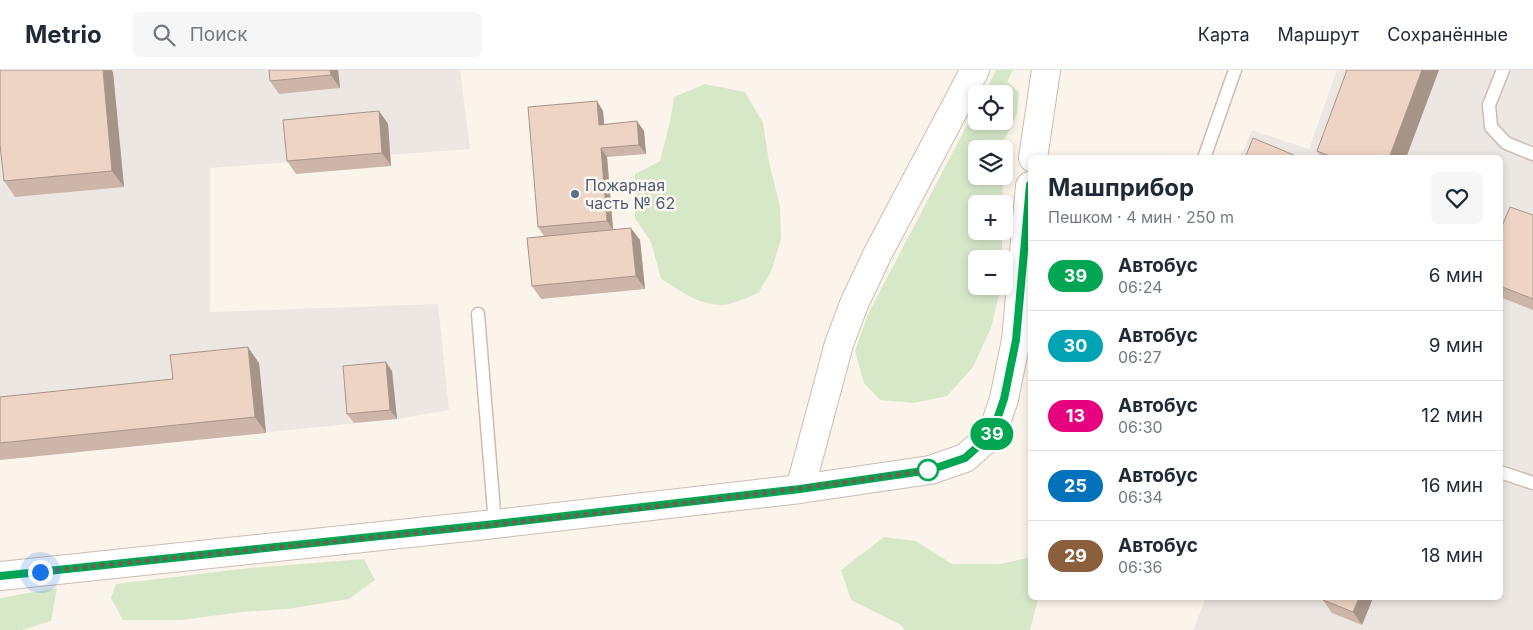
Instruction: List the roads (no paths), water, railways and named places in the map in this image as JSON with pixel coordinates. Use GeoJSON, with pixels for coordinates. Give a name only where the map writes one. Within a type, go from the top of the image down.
{"type":"FeatureCollection","features":[{"type":"Feature","properties":{"kind":"street"},"geometry":{"type":"LineString","coordinates":[[800,489],[839,344],[854,304],[878,253],[975,70]]}},
{"type":"Feature","properties":{"kind":"street"},"geometry":{"type":"LineString","coordinates":[[1033,155],[1046,70]]}},
{"type":"Feature","properties":{"kind":"street"},"geometry":{"type":"LineString","coordinates":[[0,576],[495,524],[800,489],[930,470],[965,458],[992,434],[1004,399],[1016,340],[1028,208]]}},
{"type":"Feature","properties":{"kind":"lane"},"geometry":{"type":"LineString","coordinates":[[1205,155],[1235,70]]}},
{"type":"Feature","properties":{"kind":"lane"},"geometry":{"type":"LineString","coordinates":[[1502,70],[1488,105],[1491,127],[1506,143],[1533,154]]}},
{"type":"Feature","properties":{"kind":"lane"},"geometry":{"type":"LineString","coordinates":[[478,314],[495,524]]}},
{"type":"Feature","properties":{"kind":"lane"},"geometry":{"type":"LineString","coordinates":[[1503,473],[1533,482]]}},
{"type":"Feature","properties":{"kind":"place","name":"Пожарная часть № 62"},"geometry":{"type":"Point","coordinates":[575,194]}}]}
